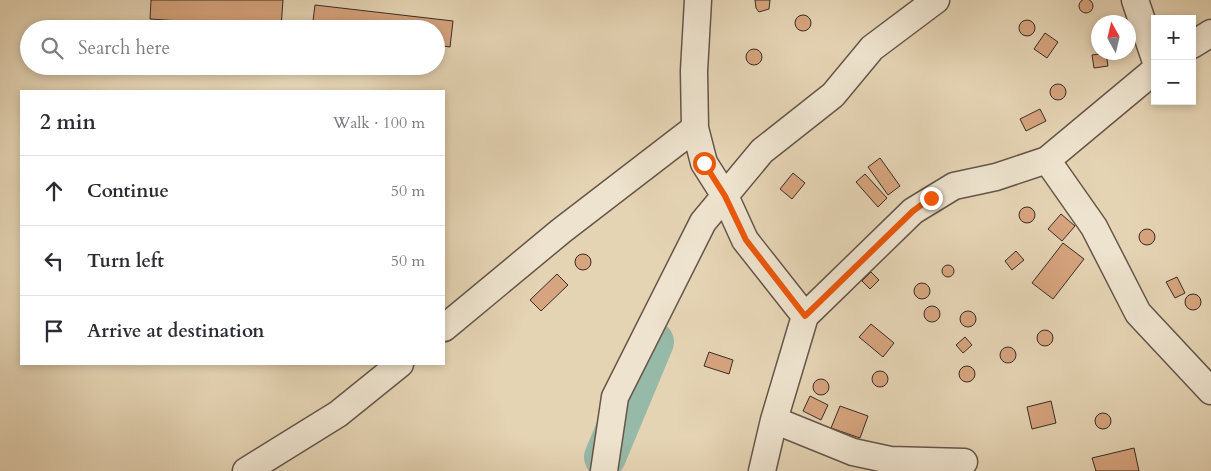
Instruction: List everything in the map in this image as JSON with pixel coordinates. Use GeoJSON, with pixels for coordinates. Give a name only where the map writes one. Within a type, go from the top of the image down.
{"type":"FeatureCollection","features":[{"type":"Feature","properties":{"kind":"street"},"geometry":{"type":"LineString","coordinates":[[698,0],[694,71],[695,128],[704,163],[725,196],[746,240],[805,316]]}},
{"type":"Feature","properties":{"kind":"street"},"geometry":{"type":"LineString","coordinates":[[604,471],[615,397],[704,222],[762,151],[832,95],[872,48],[936,0]]}},
{"type":"Feature","properties":{"kind":"street"},"geometry":{"type":"LineString","coordinates":[[1134,0],[1151,48]]}},
{"type":"Feature","properties":{"kind":"street"},"geometry":{"type":"LineString","coordinates":[[1196,42],[1211,32]]}},
{"type":"Feature","properties":{"kind":"street"},"geometry":{"type":"LineString","coordinates":[[762,471],[774,420],[805,316],[913,211],[931,198],[954,186],[996,176],[1047,160],[1151,73]]}},
{"type":"Feature","properties":{"kind":"street"},"geometry":{"type":"LineString","coordinates":[[445,327],[561,231],[695,128]]}},
{"type":"Feature","properties":{"kind":"street"},"geometry":{"type":"LineString","coordinates":[[1047,160],[1094,227],[1138,313],[1207,379]]}},
{"type":"Feature","properties":{"kind":"street"},"geometry":{"type":"LineString","coordinates":[[246,471],[338,414],[399,365]]}},
{"type":"Feature","properties":{"kind":"street"},"geometry":{"type":"LineString","coordinates":[[774,420],[853,452],[890,460],[964,462]]}},
{"type":"Feature","properties":{"kind":"building"},"geometry":{"type":"Polygon","coordinates":[[[1083,-1],[1089,-1],[1093,6],[1089,13],[1083,13],[1079,9],[1079,3],[1083,-1]]]}},
{"type":"Feature","properties":{"kind":"building"},"geometry":{"type":"Polygon","coordinates":[[[151,0],[283,0],[282,20],[150,19],[151,0]]]}},
{"type":"Feature","properties":{"kind":"building"},"geometry":{"type":"Polygon","coordinates":[[[755,0],[770,0],[769,9],[759,12],[756,8],[755,0]]]}},
{"type":"Feature","properties":{"kind":"building"},"geometry":{"type":"Polygon","coordinates":[[[315,5],[444,20],[313,20],[315,5]]]}},
{"type":"Feature","properties":{"kind":"building"},"geometry":{"type":"Polygon","coordinates":[[[803,15],[809,17],[811,23],[809,29],[803,31],[797,29],[795,23],[797,17],[803,15]]]}},
{"type":"Feature","properties":{"kind":"building"},"geometry":{"type":"Polygon","coordinates":[[[445,20],[453,21],[450,47],[445,46],[445,20]]]}},
{"type":"Feature","properties":{"kind":"building"},"geometry":{"type":"Polygon","coordinates":[[[1027,20],[1033,22],[1035,28],[1033,34],[1027,36],[1021,34],[1019,28],[1021,22],[1027,20]]]}},
{"type":"Feature","properties":{"kind":"building"},"geometry":{"type":"Polygon","coordinates":[[[1045,33],[1058,42],[1047,58],[1034,49],[1045,33]]]}},
{"type":"Feature","properties":{"kind":"building"},"geometry":{"type":"Polygon","coordinates":[[[754,49],[760,51],[762,57],[760,63],[754,65],[748,63],[746,57],[748,51],[754,49]]]}},
{"type":"Feature","properties":{"kind":"building"},"geometry":{"type":"Polygon","coordinates":[[[1093,60],[1107,60],[1108,66],[1094,68],[1093,60]]]}},
{"type":"Feature","properties":{"kind":"building"},"geometry":{"type":"Polygon","coordinates":[[[1058,84],[1064,86],[1066,92],[1064,98],[1058,100],[1052,98],[1050,92],[1052,86],[1058,84]]]}},
{"type":"Feature","properties":{"kind":"building"},"geometry":{"type":"Polygon","coordinates":[[[1040,109],[1046,121],[1026,131],[1020,119],[1040,109]]]}},
{"type":"Feature","properties":{"kind":"building"},"geometry":{"type":"Polygon","coordinates":[[[880,158],[900,186],[888,195],[868,167],[880,158]]]}},
{"type":"Feature","properties":{"kind":"building"},"geometry":{"type":"Polygon","coordinates":[[[793,173],[805,183],[792,199],[780,189],[793,173]]]}},
{"type":"Feature","properties":{"kind":"building"},"geometry":{"type":"Polygon","coordinates":[[[865,174],[887,198],[878,207],[856,182],[865,174]]]}},
{"type":"Feature","properties":{"kind":"building"},"geometry":{"type":"Polygon","coordinates":[[[1024,207],[1030,207],[1035,212],[1033,221],[1024,223],[1019,218],[1019,212],[1024,207]]]}},
{"type":"Feature","properties":{"kind":"building"},"geometry":{"type":"Polygon","coordinates":[[[1061,214],[1075,226],[1062,241],[1048,229],[1061,214]]]}},
{"type":"Feature","properties":{"kind":"building"},"geometry":{"type":"Polygon","coordinates":[[[1147,229],[1153,231],[1155,237],[1153,243],[1147,245],[1141,243],[1139,237],[1141,231],[1147,229]]]}},
{"type":"Feature","properties":{"kind":"building"},"geometry":{"type":"Polygon","coordinates":[[[1063,243],[1084,259],[1053,299],[1032,283],[1063,243]]]}},
{"type":"Feature","properties":{"kind":"building"},"geometry":{"type":"Polygon","coordinates":[[[1016,251],[1024,260],[1012,270],[1005,261],[1016,251]]]}},
{"type":"Feature","properties":{"kind":"building"},"geometry":{"type":"Polygon","coordinates":[[[583,254],[589,256],[591,262],[589,268],[583,270],[577,268],[575,262],[577,256],[583,254]]]}},
{"type":"Feature","properties":{"kind":"building"},"geometry":{"type":"Polygon","coordinates":[[[948,265],[954,271],[948,277],[942,271],[948,265]]]}},
{"type":"Feature","properties":{"kind":"building"},"geometry":{"type":"Polygon","coordinates":[[[871,272],[879,280],[870,289],[862,281],[871,272]]]}},
{"type":"Feature","properties":{"kind":"building"},"geometry":{"type":"Polygon","coordinates":[[[557,274],[568,285],[541,311],[530,300],[557,274]]]}},
{"type":"Feature","properties":{"kind":"building"},"geometry":{"type":"Polygon","coordinates":[[[1177,277],[1185,293],[1175,298],[1166,282],[1177,277]]]}},
{"type":"Feature","properties":{"kind":"building"},"geometry":{"type":"Polygon","coordinates":[[[919,283],[925,283],[930,288],[928,297],[919,299],[914,294],[914,288],[919,283]]]}},
{"type":"Feature","properties":{"kind":"building"},"geometry":{"type":"Polygon","coordinates":[[[1193,294],[1199,296],[1201,302],[1199,308],[1193,310],[1187,308],[1185,302],[1187,296],[1193,294]]]}},
{"type":"Feature","properties":{"kind":"building"},"geometry":{"type":"Polygon","coordinates":[[[929,306],[935,306],[940,311],[938,320],[929,322],[924,317],[924,311],[929,306]]]}},
{"type":"Feature","properties":{"kind":"building"},"geometry":{"type":"Polygon","coordinates":[[[965,311],[971,311],[976,316],[974,325],[965,327],[960,322],[960,316],[965,311]]]}},
{"type":"Feature","properties":{"kind":"building"},"geometry":{"type":"Polygon","coordinates":[[[871,324],[894,343],[883,357],[859,337],[871,324]]]}},
{"type":"Feature","properties":{"kind":"building"},"geometry":{"type":"Polygon","coordinates":[[[1042,330],[1048,330],[1053,335],[1051,344],[1042,346],[1037,341],[1037,335],[1042,330]]]}},
{"type":"Feature","properties":{"kind":"building"},"geometry":{"type":"Polygon","coordinates":[[[965,337],[972,345],[963,353],[956,345],[965,337]]]}},
{"type":"Feature","properties":{"kind":"building"},"geometry":{"type":"Polygon","coordinates":[[[1005,347],[1011,347],[1016,352],[1014,361],[1005,363],[1000,358],[1000,352],[1005,347]]]}},
{"type":"Feature","properties":{"kind":"building"},"geometry":{"type":"Polygon","coordinates":[[[709,352],[733,360],[729,374],[704,366],[709,352]]]}},
{"type":"Feature","properties":{"kind":"building"},"geometry":{"type":"Polygon","coordinates":[[[964,366],[970,366],[975,371],[973,380],[964,382],[959,377],[959,371],[964,366]]]}},
{"type":"Feature","properties":{"kind":"building"},"geometry":{"type":"Polygon","coordinates":[[[877,371],[883,371],[888,376],[886,385],[877,387],[872,382],[872,376],[877,371]]]}},
{"type":"Feature","properties":{"kind":"building"},"geometry":{"type":"Polygon","coordinates":[[[818,379],[824,379],[829,384],[827,393],[818,395],[813,390],[813,384],[818,379]]]}},
{"type":"Feature","properties":{"kind":"building"},"geometry":{"type":"Polygon","coordinates":[[[810,396],[828,405],[821,420],[803,411],[810,396]]]}},
{"type":"Feature","properties":{"kind":"building"},"geometry":{"type":"Polygon","coordinates":[[[1051,401],[1056,423],[1032,429],[1027,407],[1051,401]]]}},
{"type":"Feature","properties":{"kind":"building"},"geometry":{"type":"Polygon","coordinates":[[[840,406],[868,416],[860,438],[831,428],[840,406]]]}},
{"type":"Feature","properties":{"kind":"building"},"geometry":{"type":"Polygon","coordinates":[[[1103,413],[1109,415],[1111,421],[1109,427],[1103,429],[1097,427],[1095,421],[1097,415],[1103,413]]]}},
{"type":"Feature","properties":{"kind":"building"},"geometry":{"type":"Polygon","coordinates":[[[1134,448],[1139,471],[1096,471],[1092,458],[1134,448]]]}},
{"type":"Feature","properties":{"kind":"waterway"},"geometry":{"type":"LineString","coordinates":[[605,457],[653,342]]}},
{"type":"Feature","properties":{"kind":"route"},"geometry":{"type":"LineString","coordinates":[[704,163],[725,196],[746,240],[805,316],[913,211],[931,198]]}}]}
